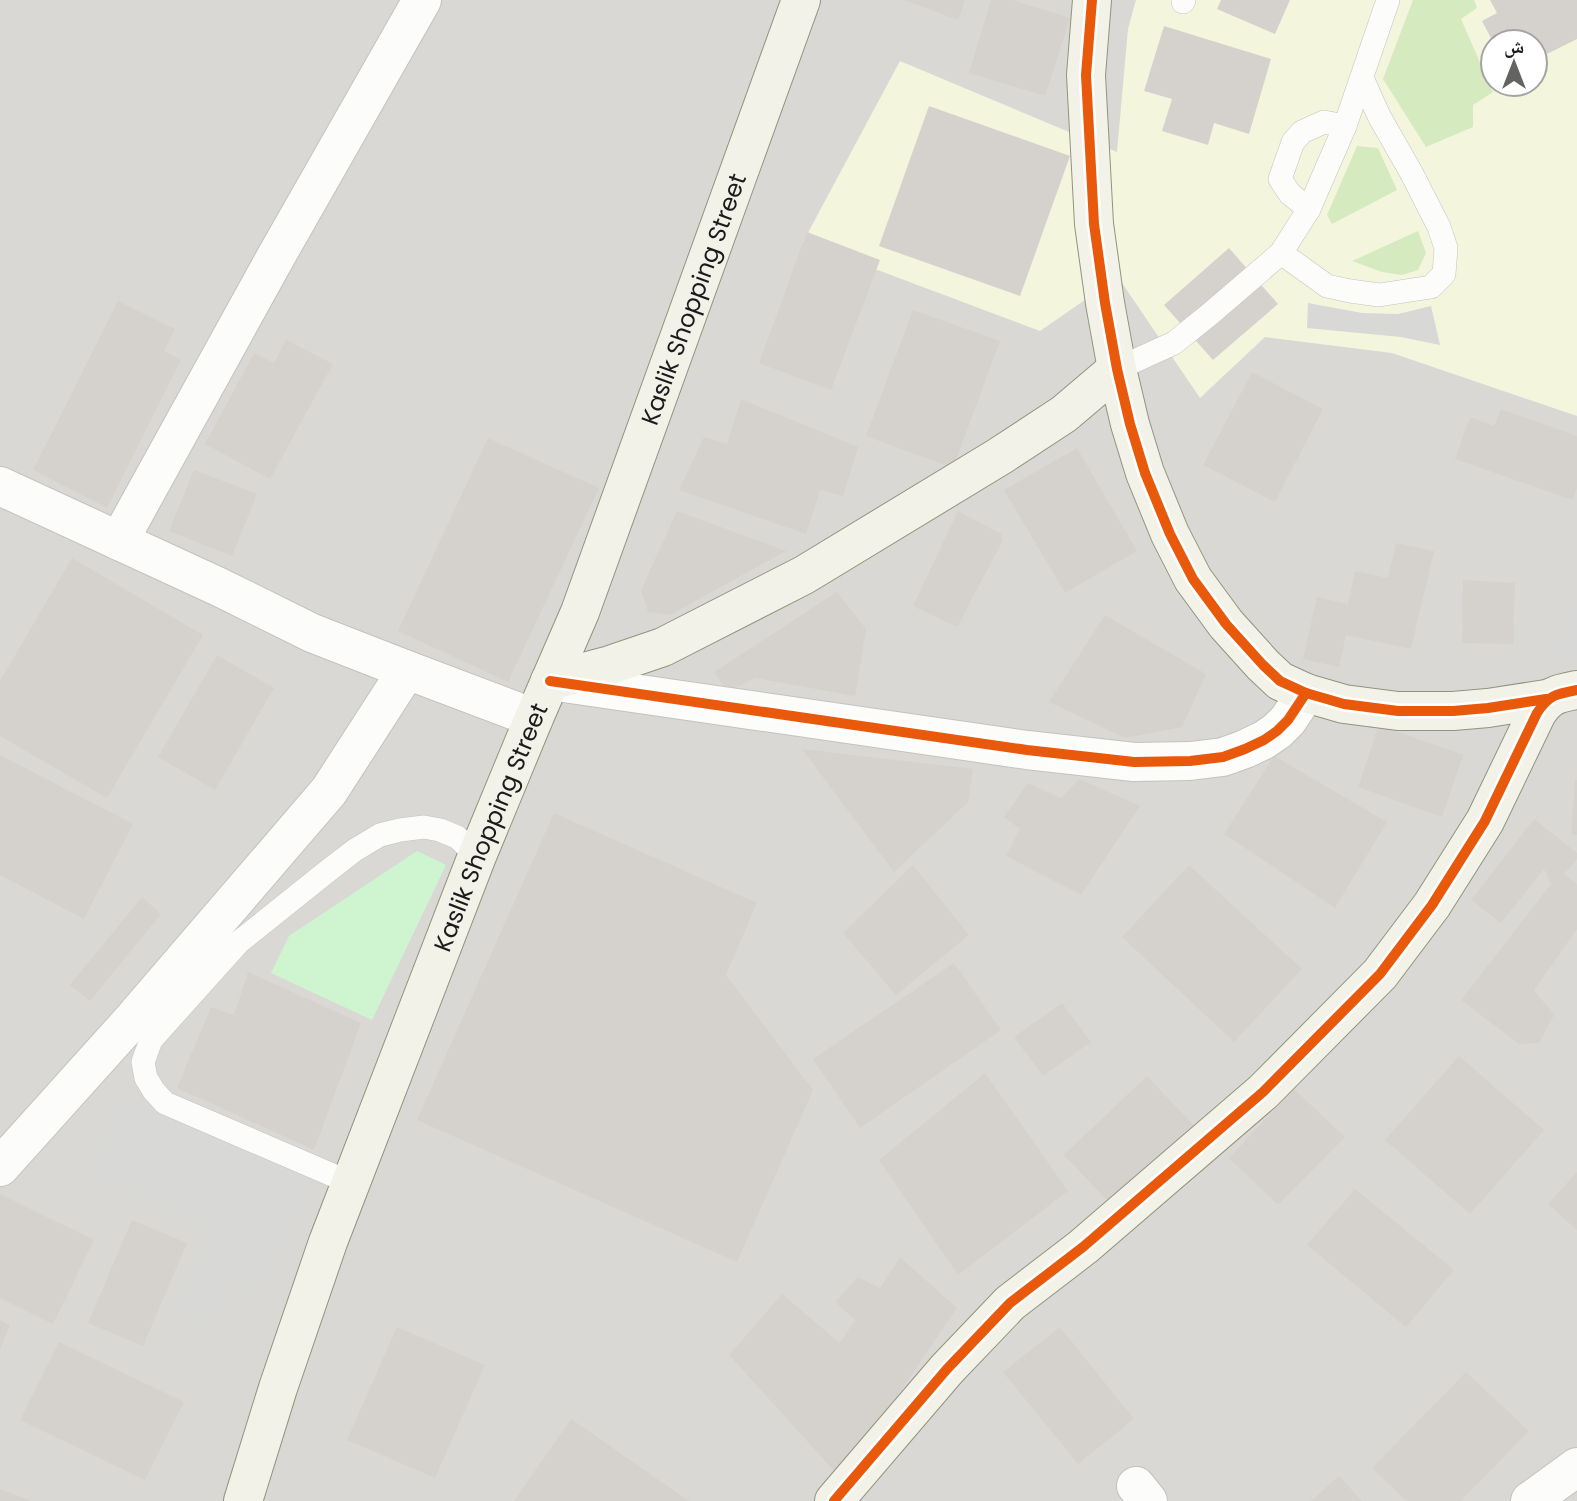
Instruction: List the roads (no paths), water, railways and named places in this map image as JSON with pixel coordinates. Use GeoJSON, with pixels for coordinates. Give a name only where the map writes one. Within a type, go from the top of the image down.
{"type":"FeatureCollection","features":[{"type":"Feature","properties":{"kind":"street"},"geometry":{"type":"LineString","coordinates":[[119,541],[422,0]]}},
{"type":"Feature","properties":{"kind":"street","name":"Kaslik Shopping Street"},"geometry":{"type":"LineString","coordinates":[[243,1501],[328,1242],[477,856],[580,612],[801,0]]}},
{"type":"Feature","properties":{"kind":"street"},"geometry":{"type":"LineString","coordinates":[[1092,0],[1086,75],[1094,224],[1117,369],[1145,473],[1170,534],[1193,579],[1226,624],[1263,665],[1280,681],[1306,694],[1344,704],[1398,711],[1488,708],[1561,695]]}},
{"type":"Feature","properties":{"kind":"street"},"geometry":{"type":"LineString","coordinates":[[550,681],[663,647],[804,575],[1064,414],[1117,369]]}},
{"type":"Feature","properties":{"kind":"street"},"geometry":{"type":"LineString","coordinates":[[0,486],[312,632],[534,718]]}},
{"type":"Feature","properties":{"kind":"street"},"geometry":{"type":"LineString","coordinates":[[0,1167],[134,1018],[329,791],[407,670]]}},
{"type":"Feature","properties":{"kind":"street"},"geometry":{"type":"LineString","coordinates":[[550,681],[1027,750],[1134,762],[1190,761],[1223,757],[1264,740],[1277,731],[1306,694]]}},
{"type":"Feature","properties":{"kind":"street"},"geometry":{"type":"LineString","coordinates":[[834,1501],[947,1369],[1010,1303],[1083,1247],[1263,1092],[1380,974],[1432,905],[1485,821],[1537,713],[1561,695]]}},
{"type":"Feature","properties":{"kind":"street"},"geometry":{"type":"LineString","coordinates":[[1530,1501],[1577,1467]]}},
{"type":"Feature","properties":{"kind":"lane"},"geometry":{"type":"LineString","coordinates":[[1117,369],[1174,342],[1281,253],[1309,209],[1345,126],[1388,0]]}},
{"type":"Feature","properties":{"kind":"lane"},"geometry":{"type":"LineString","coordinates":[[1281,253],[1327,286],[1379,295],[1431,288],[1444,274],[1446,248],[1439,226],[1379,116],[1362,78]]}},
{"type":"Feature","properties":{"kind":"lane"},"geometry":{"type":"LineString","coordinates":[[1309,209],[1290,194],[1280,179],[1293,142],[1302,132],[1324,122],[1345,126]]}},
{"type":"Feature","properties":{"kind":"lane"},"geometry":{"type":"LineString","coordinates":[[351,1183],[165,1103],[146,1078],[143,1062],[151,1040],[239,942],[355,850],[380,835],[424,827],[440,830],[457,837],[477,856]]}}]}
